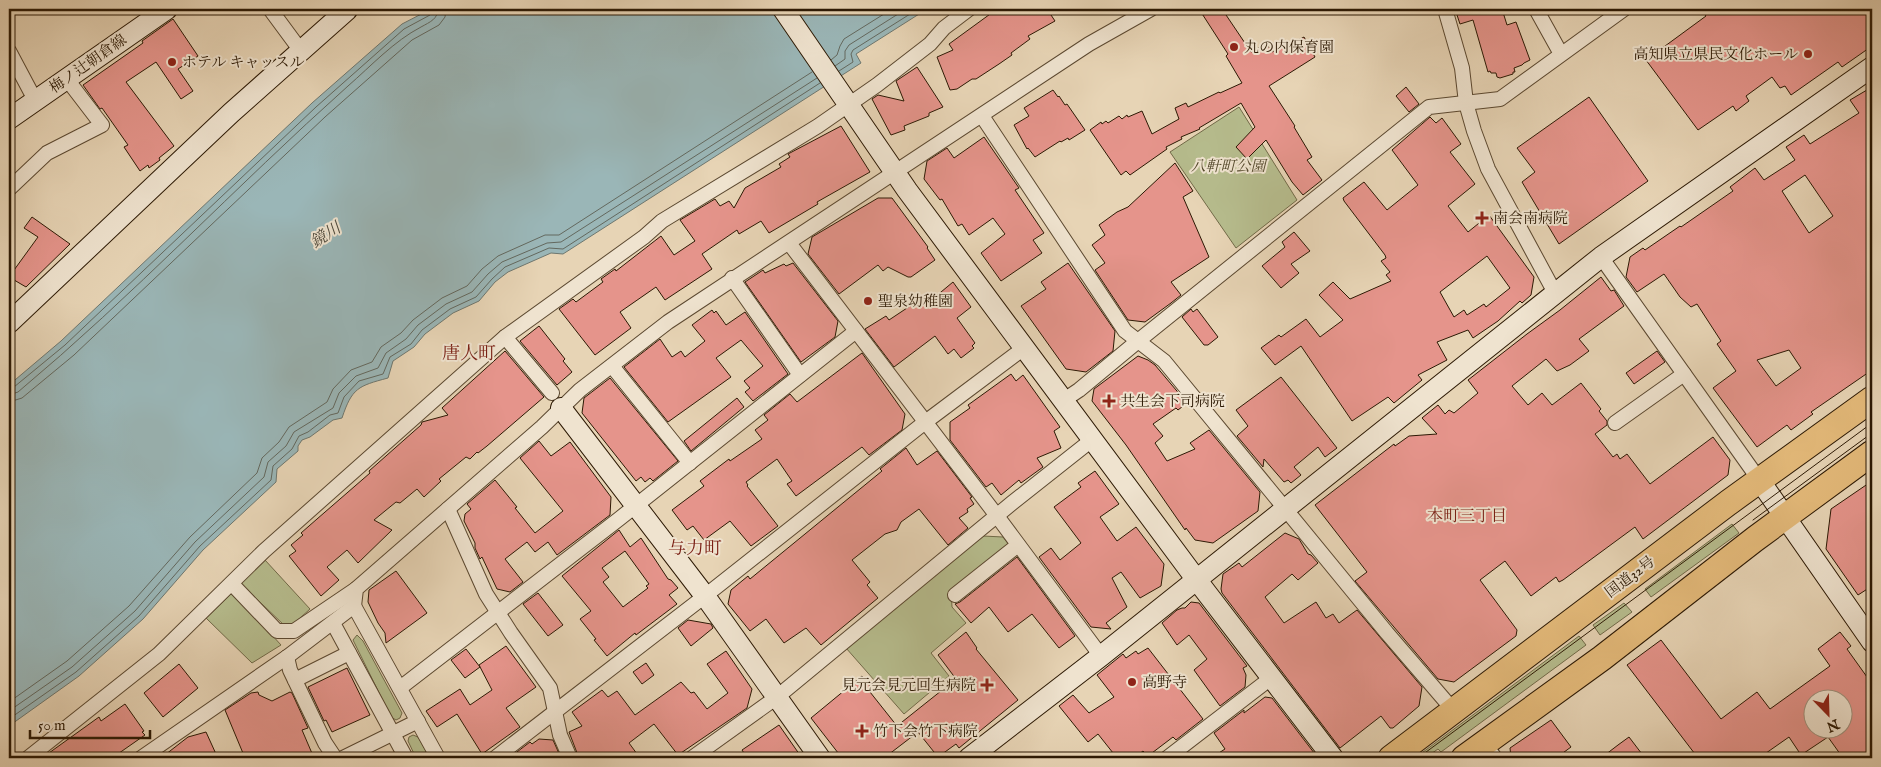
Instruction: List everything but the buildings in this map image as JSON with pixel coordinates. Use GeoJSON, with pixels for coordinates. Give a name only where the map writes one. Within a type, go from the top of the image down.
{"type":"FeatureCollection","features":[{"type":"Feature","properties":{"kind":"highway","name":"国道32号"},"geometry":{"type":"LineString","coordinates":[[1391,758],[1760,480],[1872,399]]}},
{"type":"Feature","properties":{"kind":"highway"},"geometry":{"type":"LineString","coordinates":[[1464,758],[1490,751],[1602,658],[1754,539],[1872,453]]}},
{"type":"Feature","properties":{"kind":"street","name":"梅ノ辻朝倉線"},"geometry":{"type":"LineString","coordinates":[[9,119],[167,9]]}},
{"type":"Feature","properties":{"kind":"street"},"geometry":{"type":"LineString","coordinates":[[270,9],[301,51]]}},
{"type":"Feature","properties":{"kind":"street"},"geometry":{"type":"LineString","coordinates":[[9,323],[231,113],[348,9]]}},
{"type":"Feature","properties":{"kind":"street"},"geometry":{"type":"LineString","coordinates":[[783,9],[894,173],[1271,678],[1334,758]]}},
{"type":"Feature","properties":{"kind":"street"},"geometry":{"type":"LineString","coordinates":[[28,758],[159,654],[264,551],[504,337],[644,237],[662,221],[818,126],[844,99],[877,85],[930,44],[944,28],[969,9]]}},
{"type":"Feature","properties":{"kind":"street"},"geometry":{"type":"LineString","coordinates":[[232,584],[278,631],[284,633],[294,632],[356,589],[448,509],[556,401],[580,390],[668,322],[732,278],[789,243],[1089,44],[1151,9]]}},
{"type":"Feature","properties":{"kind":"street"},"geometry":{"type":"LineString","coordinates":[[1445,9],[1462,68],[1466,103],[1488,169],[1555,293]]}},
{"type":"Feature","properties":{"kind":"street"},"geometry":{"type":"LineString","coordinates":[[1536,9],[1561,54]]}},
{"type":"Feature","properties":{"kind":"street"},"geometry":{"type":"LineString","coordinates":[[1064,400],[1079,390],[1138,340],[1429,107],[1500,99],[1624,9]]}},
{"type":"Feature","properties":{"kind":"street"},"geometry":{"type":"LineString","coordinates":[[9,51],[35,100]]}},
{"type":"Feature","properties":{"kind":"street"},"geometry":{"type":"LineString","coordinates":[[969,758],[1101,656],[1196,578],[1601,257],[1872,67]]}},
{"type":"Feature","properties":{"kind":"street"},"geometry":{"type":"LineString","coordinates":[[9,189],[47,154],[102,125],[66,78]]}},
{"type":"Feature","properties":{"kind":"street"},"geometry":{"type":"LineString","coordinates":[[982,116],[1125,331],[1164,361],[1428,682],[1454,711]]}},
{"type":"Feature","properties":{"kind":"street"},"geometry":{"type":"LineString","coordinates":[[789,243],[1101,656]]}},
{"type":"Feature","properties":{"kind":"street"},"geometry":{"type":"LineString","coordinates":[[1601,257],[1760,480],[1872,642]]}},
{"type":"Feature","properties":{"kind":"street"},"geometry":{"type":"LineString","coordinates":[[732,278],[800,375]]}},
{"type":"Feature","properties":{"kind":"street"},"geometry":{"type":"LineString","coordinates":[[400,688],[636,506],[856,331]]}},
{"type":"Feature","properties":{"kind":"street"},"geometry":{"type":"LineString","coordinates":[[504,337],[556,401],[705,596],[820,758]]}},
{"type":"Feature","properties":{"kind":"street"},"geometry":{"type":"LineString","coordinates":[[495,758],[705,596],[924,422],[1024,348]]}},
{"type":"Feature","properties":{"kind":"street"},"geometry":{"type":"LineString","coordinates":[[612,366],[690,463]]}},
{"type":"Feature","properties":{"kind":"street"},"geometry":{"type":"LineString","coordinates":[[1615,423],[1684,374]]}},
{"type":"Feature","properties":{"kind":"street"},"geometry":{"type":"LineString","coordinates":[[692,758],[777,697],[996,516],[1093,439]]}},
{"type":"Feature","properties":{"kind":"street"},"geometry":{"type":"LineString","coordinates":[[448,509],[486,594],[550,688],[560,735],[570,758]]}},
{"type":"Feature","properties":{"kind":"street"},"geometry":{"type":"LineString","coordinates":[[955,595],[1018,545]]}},
{"type":"Feature","properties":{"kind":"street"},"geometry":{"type":"LineString","coordinates":[[356,589],[354,606],[438,758]]}},
{"type":"Feature","properties":{"kind":"street"},"geometry":{"type":"LineString","coordinates":[[141,758],[287,657],[354,606]]}},
{"type":"Feature","properties":{"kind":"street"},"geometry":{"type":"LineString","coordinates":[[333,623],[406,758]]}},
{"type":"Feature","properties":{"kind":"street"},"geometry":{"type":"LineString","coordinates":[[295,680],[349,653]]}},
{"type":"Feature","properties":{"kind":"street"},"geometry":{"type":"LineString","coordinates":[[287,657],[290,670],[325,743],[335,758]]}},
{"type":"Feature","properties":{"kind":"street"},"geometry":{"type":"LineString","coordinates":[[1167,758],[1271,678]]}},
{"type":"Feature","properties":{"kind":"street"},"geometry":{"type":"LineString","coordinates":[[343,758],[418,721]]}},
{"type":"Feature","properties":{"kind":"green space","name":"八軒町公園"},"geometry":{"type":"Polygon","coordinates":[[[1239,107],[1297,200],[1236,248],[1170,152],[1239,107]]]}},
{"type":"Feature","properties":{"kind":"green space"},"geometry":{"type":"Polygon","coordinates":[[[1732,524],[1739,533],[1651,597],[1645,589],[1732,524]]]}},
{"type":"Feature","properties":{"kind":"green space"},"geometry":{"type":"Polygon","coordinates":[[[983,536],[1003,537],[1009,545],[951,590],[952,607],[966,623],[931,653],[949,676],[904,714],[846,648],[983,536]]]}},
{"type":"Feature","properties":{"kind":"green space"},"geometry":{"type":"Polygon","coordinates":[[[265,560],[310,609],[290,627],[285,626],[241,584],[265,560]]]}},
{"type":"Feature","properties":{"kind":"green space"},"geometry":{"type":"Polygon","coordinates":[[[233,592],[281,645],[252,663],[206,618],[233,592]]]}},
{"type":"Feature","properties":{"kind":"green space"},"geometry":{"type":"Polygon","coordinates":[[[1624,603],[1632,612],[1600,635],[1593,625],[1624,603]]]}},
{"type":"Feature","properties":{"kind":"green space"},"geometry":{"type":"Polygon","coordinates":[[[357,635],[363,641],[402,713],[400,718],[396,720],[391,717],[353,640],[357,635]]]}},
{"type":"Feature","properties":{"kind":"green space"},"geometry":{"type":"Polygon","coordinates":[[[1579,636],[1586,645],[1441,752],[1438,749],[1425,758],[1415,758],[1579,636]]]}},
{"type":"Feature","properties":{"kind":"green space"},"geometry":{"type":"Polygon","coordinates":[[[413,735],[418,737],[430,758],[416,758],[408,741],[409,737],[413,735]]]}},
{"type":"Feature","properties":{"kind":"water","name":"鏡川"},"geometry":{"type":"Polygon","coordinates":[[[431,9],[927,9],[856,54],[861,63],[563,254],[551,253],[508,272],[495,282],[479,301],[453,313],[425,334],[414,347],[393,361],[388,378],[363,386],[353,394],[342,418],[333,420],[310,437],[302,440],[298,446],[298,451],[277,469],[276,482],[203,550],[143,619],[79,676],[9,726],[9,385],[61,341],[312,103],[402,24],[431,9]]]}},
{"type":"Feature","properties":{"kind":"tram line"},"geometry":{"type":"LineString","coordinates":[[1418,758],[1872,423]]}},
{"type":"Feature","properties":{"kind":"tram line"},"geometry":{"type":"LineString","coordinates":[[1753,520],[1872,433]]}},
{"type":"Feature","properties":{"kind":"place","name":"丸の内保育園"},"geometry":{"type":"Point","coordinates":[1234,47]}},
{"type":"Feature","properties":{"kind":"place","name":"高知県立県民文化ホール"},"geometry":{"type":"Point","coordinates":[1808,54]}},
{"type":"Feature","properties":{"kind":"place","name":"ホテル キャッスル"},"geometry":{"type":"Point","coordinates":[172,62]}},
{"type":"Feature","properties":{"kind":"place","name":"南会南病院"},"geometry":{"type":"Point","coordinates":[1482,218]}},
{"type":"Feature","properties":{"kind":"place","name":"聖泉幼稚園"},"geometry":{"type":"Point","coordinates":[868,301]}},
{"type":"Feature","properties":{"kind":"place","name":"共生会下司病院"},"geometry":{"type":"Point","coordinates":[1109,401]}},
{"type":"Feature","properties":{"kind":"place","name":"高野寺"},"geometry":{"type":"Point","coordinates":[1132,682]}},
{"type":"Feature","properties":{"kind":"place","name":"見元会見元回生病院"},"geometry":{"type":"Point","coordinates":[987,685]}},
{"type":"Feature","properties":{"kind":"place","name":"竹下会竹下病院"},"geometry":{"type":"Point","coordinates":[862,731]}},
{"type":"Feature","properties":{"kind":"district","name":"唐人町"},"geometry":{"type":"Point","coordinates":[469,354]}},
{"type":"Feature","properties":{"kind":"district","name":"本町三丁目"},"geometry":{"type":"Point","coordinates":[1467,517]}},
{"type":"Feature","properties":{"kind":"district","name":"与力町"},"geometry":{"type":"Point","coordinates":[695,549]}}]}
